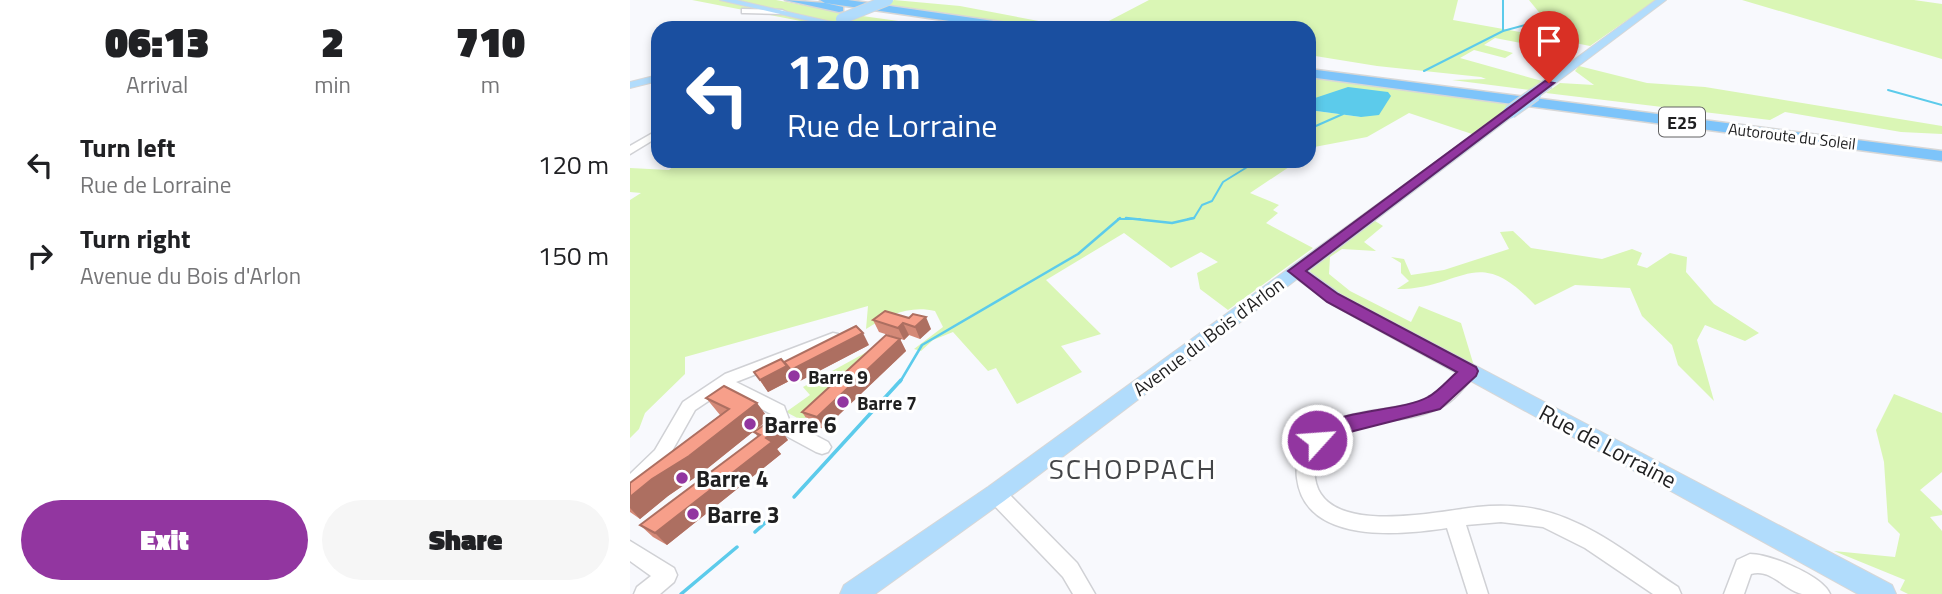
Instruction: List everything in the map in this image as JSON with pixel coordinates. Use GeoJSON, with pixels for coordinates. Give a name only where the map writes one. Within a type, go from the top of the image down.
{"type":"FeatureCollection","features":[{"type":"Feature","properties":{"kind":"highway"},"geometry":{"type":"LineString","coordinates":[[790,0],[925,21]]}},
{"type":"Feature","properties":{"kind":"highway"},"geometry":{"type":"LineString","coordinates":[[825,0],[972,21]]}},
{"type":"Feature","properties":{"kind":"highway","name":"Autoroute du Soleil"},"geometry":{"type":"LineString","coordinates":[[1316,66],[1942,147]]}},
{"type":"Feature","properties":{"kind":"highway","name":"Autoroute du Soleil"},"geometry":{"type":"LineString","coordinates":[[1316,74],[1942,156]]}},
{"type":"Feature","properties":{"kind":"highway"},"geometry":{"type":"LineString","coordinates":[[1874,138],[1942,141]]}},
{"type":"Feature","properties":{"kind":"highway"},"geometry":{"type":"LineString","coordinates":[[1810,139],[1942,164]]}},
{"type":"Feature","properties":{"kind":"main road"},"geometry":{"type":"LineString","coordinates":[[724,0],[822,21]]}},
{"type":"Feature","properties":{"kind":"main road"},"geometry":{"type":"LineString","coordinates":[[836,21],[888,0]]}},
{"type":"Feature","properties":{"kind":"main road","name":"Avenue du Bois d'Arlon"},"geometry":{"type":"LineString","coordinates":[[853,594],[996,494],[1662,0]]}},
{"type":"Feature","properties":{"kind":"main road"},"geometry":{"type":"LineString","coordinates":[[630,85],[651,80]]}},
{"type":"Feature","properties":{"kind":"main road","name":"Rue de Lorraine"},"geometry":{"type":"LineString","coordinates":[[1293,273],[1311,290]]}},
{"type":"Feature","properties":{"kind":"main road","name":"Rue de Lorraine"},"geometry":{"type":"LineString","coordinates":[[1293,273],[1333,298],[1884,594]]}},
{"type":"Feature","properties":{"kind":"main road","name":"Rue de Lorraine"},"geometry":{"type":"LineString","coordinates":[[1265,294],[1292,288],[1311,290],[1333,298]]}},
{"type":"Feature","properties":{"kind":"street"},"geometry":{"type":"LineString","coordinates":[[745,11],[782,12]]}},
{"type":"Feature","properties":{"kind":"street"},"geometry":{"type":"LineString","coordinates":[[630,151],[651,138]]}},
{"type":"Feature","properties":{"kind":"street"},"geometry":{"type":"LineString","coordinates":[[630,486],[661,455],[689,406],[723,383],[833,338]]}},
{"type":"Feature","properties":{"kind":"street"},"geometry":{"type":"LineString","coordinates":[[1469,371],[1433,404],[1336,428],[1317,440],[1306,460],[1306,482],[1319,504],[1342,519],[1371,525],[1514,515],[1542,518],[1567,528],[1671,594]]}},
{"type":"Feature","properties":{"kind":"street"},"geometry":{"type":"LineString","coordinates":[[723,383],[778,410],[783,426],[822,447]]}},
{"type":"Feature","properties":{"kind":"street"},"geometry":{"type":"LineString","coordinates":[[996,494],[1070,570],[1085,594]]}},
{"type":"Feature","properties":{"kind":"street"},"geometry":{"type":"LineString","coordinates":[[1454,518],[1478,594]]}},
{"type":"Feature","properties":{"kind":"street"},"geometry":{"type":"LineString","coordinates":[[630,550],[667,575],[644,594]]}},
{"type":"Feature","properties":{"kind":"street"},"geometry":{"type":"LineString","coordinates":[[1734,594],[1744,567],[1750,562],[1762,562],[1820,594]]}},
{"type":"Feature","properties":{"kind":"green space"},"geometry":{"type":"Polygon","coordinates":[[[692,0],[776,0],[898,21],[801,21],[692,0]]]}},
{"type":"Feature","properties":{"kind":"green space"},"geometry":{"type":"Polygon","coordinates":[[[894,0],[960,6],[1039,21],[995,21],[880,6],[894,0]]]}},
{"type":"Feature","properties":{"kind":"green space"},"geometry":{"type":"Polygon","coordinates":[[[1149,0],[1458,0],[1453,20],[1520,32],[1531,39],[1526,44],[1495,38],[1484,45],[1513,53],[1505,58],[1474,50],[1460,58],[1542,81],[1530,90],[1452,80],[1486,79],[1481,77],[1377,66],[1316,56],[1316,21],[1109,21],[1149,0]]]}},
{"type":"Feature","properties":{"kind":"green space"},"geometry":{"type":"Polygon","coordinates":[[[1529,0],[1656,0],[1590,46],[1535,35],[1528,31],[1542,16],[1529,0]]]}},
{"type":"Feature","properties":{"kind":"green space"},"geometry":{"type":"Polygon","coordinates":[[[1742,0],[1914,0],[1942,4],[1942,59],[1742,0]]]}},
{"type":"Feature","properties":{"kind":"green space"},"geometry":{"type":"Polygon","coordinates":[[[1579,66],[1647,83],[1705,87],[1942,126],[1942,134],[1901,132],[1785,112],[1770,120],[1546,93],[1560,83],[1594,85],[1575,71],[1579,66]]]}},
{"type":"Feature","properties":{"kind":"green space"},"geometry":{"type":"Polygon","coordinates":[[[1316,77],[1513,104],[1472,134],[1409,113],[1367,137],[1316,147],[1316,111],[1361,117],[1328,95],[1316,98],[1316,77]]]}},
{"type":"Feature","properties":{"kind":"green space"},"geometry":{"type":"Polygon","coordinates":[[[630,168],[1288,168],[1250,193],[1279,205],[1273,210],[1278,213],[1266,223],[1313,248],[1228,310],[1200,289],[1197,273],[1218,262],[1201,252],[1171,268],[1124,233],[1046,280],[1101,334],[1061,346],[1082,372],[1017,404],[996,368],[988,371],[953,332],[933,340],[921,351],[914,349],[943,327],[935,311],[917,309],[899,312],[866,329],[868,306],[685,357],[685,374],[645,413],[639,429],[630,438],[630,200],[641,193],[630,192],[630,168]]]}},
{"type":"Feature","properties":{"kind":"green space"},"geometry":{"type":"Polygon","coordinates":[[[1372,219],[1383,226],[1364,242],[1376,251],[1342,249],[1330,257],[1329,274],[1350,291],[1411,322],[1419,306],[1461,323],[1474,366],[1343,296],[1310,273],[1311,267],[1372,219]]]}},
{"type":"Feature","properties":{"kind":"green space"},"geometry":{"type":"Polygon","coordinates":[[[1513,231],[1531,248],[1602,259],[1632,249],[1642,253],[1637,265],[1647,268],[1670,253],[1687,257],[1686,272],[1714,304],[1759,333],[1745,341],[1705,325],[1697,340],[1714,401],[1678,365],[1672,345],[1642,316],[1630,288],[1575,285],[1535,305],[1515,286],[1498,276],[1483,272],[1469,273],[1420,287],[1397,289],[1409,281],[1401,273],[1401,263],[1391,257],[1404,259],[1411,275],[1444,270],[1509,249],[1500,232],[1513,231]]]}},
{"type":"Feature","properties":{"kind":"green space"},"geometry":{"type":"Polygon","coordinates":[[[874,348],[880,354],[805,422],[786,412],[810,395],[803,387],[874,348]]]}},
{"type":"Feature","properties":{"kind":"green space"},"geometry":{"type":"Polygon","coordinates":[[[1894,394],[1942,413],[1942,472],[1920,490],[1942,511],[1942,515],[1930,517],[1942,531],[1942,594],[1908,594],[1900,590],[1905,580],[1834,551],[1895,557],[1900,534],[1888,522],[1884,462],[1876,430],[1894,394]]]}},
{"type":"Feature","properties":{"kind":"water"},"geometry":{"type":"Polygon","coordinates":[[[1348,87],[1388,92],[1391,96],[1379,115],[1361,117],[1316,111],[1316,98],[1348,87]]]}},
{"type":"Feature","properties":{"kind":"building"},"geometry":{"type":"Polygon","coordinates":[[[885,311],[909,318],[913,314],[926,317],[915,327],[903,323],[898,328],[873,320],[885,311]]]}},
{"type":"Feature","properties":{"kind":"building"},"geometry":{"type":"Polygon","coordinates":[[[856,326],[863,333],[791,370],[784,362],[856,326]]]}},
{"type":"Feature","properties":{"kind":"building"},"geometry":{"type":"Polygon","coordinates":[[[886,335],[900,339],[817,417],[802,412],[886,335]]]}},
{"type":"Feature","properties":{"kind":"building"},"geometry":{"type":"Polygon","coordinates":[[[781,359],[787,366],[760,380],[754,372],[781,359]]]}},
{"type":"Feature","properties":{"kind":"building"},"geometry":{"type":"Polygon","coordinates":[[[724,386],[757,403],[689,456],[652,479],[630,497],[630,483],[729,409],[706,398],[724,386]]]}},
{"type":"Feature","properties":{"kind":"building"},"geometry":{"type":"Polygon","coordinates":[[[768,422],[780,428],[766,438],[772,442],[655,533],[640,525],[760,435],[754,432],[768,422]]]}},
{"type":"Feature","properties":{"kind":"waterway"},"geometry":{"type":"LineString","coordinates":[[1503,0],[1503,31]]}},
{"type":"Feature","properties":{"kind":"waterway"},"geometry":{"type":"LineString","coordinates":[[1503,31],[1554,17]]}},
{"type":"Feature","properties":{"kind":"waterway"},"geometry":{"type":"LineString","coordinates":[[1424,71],[1503,31]]}},
{"type":"Feature","properties":{"kind":"waterway"},"geometry":{"type":"LineString","coordinates":[[1888,90],[1942,105]]}},
{"type":"Feature","properties":{"kind":"waterway"},"geometry":{"type":"LineString","coordinates":[[1316,126],[1343,114]]}},
{"type":"Feature","properties":{"kind":"waterway"},"geometry":{"type":"LineString","coordinates":[[1194,218],[1202,205],[1212,201],[1223,182],[1246,168]]}},
{"type":"Feature","properties":{"kind":"waterway"},"geometry":{"type":"LineString","coordinates":[[1126,218],[1135,219]]}},
{"type":"Feature","properties":{"kind":"waterway"},"geometry":{"type":"LineString","coordinates":[[1135,219],[1172,223],[1194,218]]}},
{"type":"Feature","properties":{"kind":"waterway"},"geometry":{"type":"LineString","coordinates":[[1188,219],[1194,218]]}},
{"type":"Feature","properties":{"kind":"waterway"},"geometry":{"type":"LineString","coordinates":[[900,382],[922,345],[1078,254],[1119,219]]}},
{"type":"Feature","properties":{"kind":"waterway"},"geometry":{"type":"LineString","coordinates":[[1119,219],[1135,219]]}},
{"type":"Feature","properties":{"kind":"waterway"},"geometry":{"type":"LineString","coordinates":[[1135,219],[1140,219]]}},
{"type":"Feature","properties":{"kind":"waterway"},"geometry":{"type":"LineString","coordinates":[[794,497],[901,380]]}},
{"type":"Feature","properties":{"kind":"waterway"},"geometry":{"type":"LineString","coordinates":[[755,532],[766,522]]}},
{"type":"Feature","properties":{"kind":"waterway"},"geometry":{"type":"LineString","coordinates":[[681,594],[737,547]]}},
{"type":"Feature","properties":{"kind":"place","name":"Barre 9"},"geometry":{"type":"Point","coordinates":[794,376]}},
{"type":"Feature","properties":{"kind":"place","name":"Barre 7"},"geometry":{"type":"Point","coordinates":[843,402]}},
{"type":"Feature","properties":{"kind":"place","name":"Barre 6"},"geometry":{"type":"Point","coordinates":[750,424]}},
{"type":"Feature","properties":{"kind":"place","name":"Barre 4"},"geometry":{"type":"Point","coordinates":[682,478]}},
{"type":"Feature","properties":{"kind":"place","name":"Barre 3"},"geometry":{"type":"Point","coordinates":[693,514]}},
{"type":"Feature","properties":{"kind":"district","name":"SCHOPPACH"},"geometry":{"type":"Point","coordinates":[1133,468]}},
{"type":"Feature","properties":{"kind":"route"},"geometry":{"type":"LineString","coordinates":[[1317,440],[1336,428],[1433,404],[1469,371],[1333,298],[1296,271],[1549,83]]}}]}
